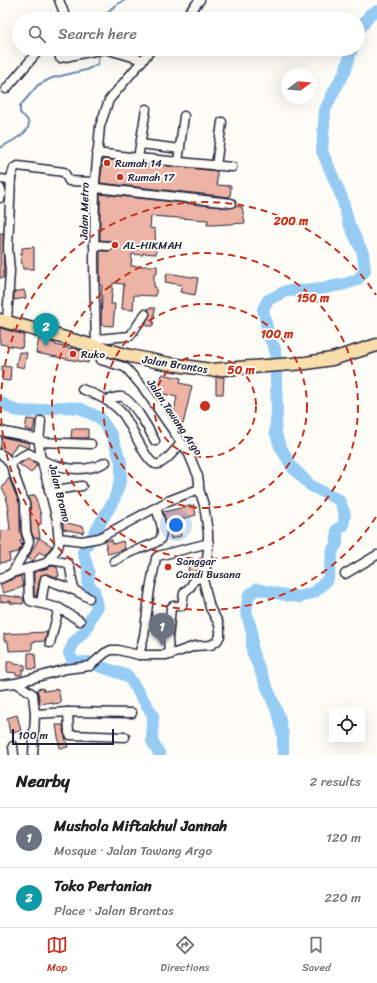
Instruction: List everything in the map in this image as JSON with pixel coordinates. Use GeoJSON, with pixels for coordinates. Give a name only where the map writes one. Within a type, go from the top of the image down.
{"type":"FeatureCollection","features":[{"type":"Feature","properties":{"kind":"main road","name":"Jalan Brantas"},"geometry":{"type":"LineString","coordinates":[[4,320],[99,345],[130,356],[203,370],[294,365],[332,359],[377,345]]}},
{"type":"Feature","properties":{"kind":"street"},"geometry":{"type":"LineString","coordinates":[[59,0],[64,12]]}},
{"type":"Feature","properties":{"kind":"street"},"geometry":{"type":"LineString","coordinates":[[189,12],[200,0]]}},
{"type":"Feature","properties":{"kind":"street"},"geometry":{"type":"LineString","coordinates":[[6,89],[34,56]]}},
{"type":"Feature","properties":{"kind":"street"},"geometry":{"type":"LineString","coordinates":[[60,56],[60,58],[70,56]]}},
{"type":"Feature","properties":{"kind":"street"},"geometry":{"type":"LineString","coordinates":[[127,56],[143,60]]}},
{"type":"Feature","properties":{"kind":"street","name":"Jalan Metro"},"geometry":{"type":"LineString","coordinates":[[99,345],[94,245],[97,153],[100,126],[109,100],[146,56]]}},
{"type":"Feature","properties":{"kind":"street"},"geometry":{"type":"LineString","coordinates":[[138,158],[146,109]]}},
{"type":"Feature","properties":{"kind":"street"},"geometry":{"type":"LineString","coordinates":[[178,162],[184,116]]}},
{"type":"Feature","properties":{"kind":"street"},"geometry":{"type":"LineString","coordinates":[[216,166],[222,122]]}},
{"type":"Feature","properties":{"kind":"street"},"geometry":{"type":"LineString","coordinates":[[141,144],[180,149]]}},
{"type":"Feature","properties":{"kind":"street"},"geometry":{"type":"LineString","coordinates":[[97,153],[232,167]]}},
{"type":"Feature","properties":{"kind":"street"},"geometry":{"type":"LineString","coordinates":[[4,320],[10,271],[8,248],[11,179],[14,168],[18,166],[64,172],[69,181],[231,203]]}},
{"type":"Feature","properties":{"kind":"street"},"geometry":{"type":"LineString","coordinates":[[0,179],[9,181],[11,179]]}},
{"type":"Feature","properties":{"kind":"street"},"geometry":{"type":"LineString","coordinates":[[0,188],[2,194],[0,198]]}},
{"type":"Feature","properties":{"kind":"street"},"geometry":{"type":"LineString","coordinates":[[94,245],[109,246]]}},
{"type":"Feature","properties":{"kind":"street"},"geometry":{"type":"LineString","coordinates":[[99,345],[130,336],[145,314]]}},
{"type":"Feature","properties":{"kind":"street","name":"Jalan Tawang Argo"},"geometry":{"type":"LineString","coordinates":[[16,683],[66,669],[90,666],[105,653],[111,650],[118,650],[139,655],[169,655],[195,646],[211,644],[217,641],[220,636],[218,622],[207,600],[204,583],[209,543],[207,522],[199,489],[199,483],[188,452],[144,389],[128,369],[101,360],[99,345]]}},
{"type":"Feature","properties":{"kind":"street"},"geometry":{"type":"LineString","coordinates":[[82,389],[107,400],[123,414],[146,456],[154,463],[158,464],[164,461],[181,444]]}},
{"type":"Feature","properties":{"kind":"street"},"geometry":{"type":"LineString","coordinates":[[107,400],[119,397],[126,399],[140,415],[155,441]]}},
{"type":"Feature","properties":{"kind":"street","name":"Jalan Bromo"},"geometry":{"type":"LineString","coordinates":[[41,421],[39,440],[41,461],[57,520],[59,538],[82,540],[99,538],[168,501],[199,489]]}},
{"type":"Feature","properties":{"kind":"street"},"geometry":{"type":"LineString","coordinates":[[0,431],[39,440],[91,444]]}},
{"type":"Feature","properties":{"kind":"street"},"geometry":{"type":"LineString","coordinates":[[10,463],[28,453],[41,461],[59,466],[84,470],[98,467],[106,462]]}},
{"type":"Feature","properties":{"kind":"street"},"geometry":{"type":"LineString","coordinates":[[0,454],[10,463],[26,507],[26,532],[29,541],[26,550],[12,573]]}},
{"type":"Feature","properties":{"kind":"street"},"geometry":{"type":"LineString","coordinates":[[49,491],[82,486]]}},
{"type":"Feature","properties":{"kind":"street"},"geometry":{"type":"LineString","coordinates":[[114,561],[160,540],[162,532],[156,508]]}},
{"type":"Feature","properties":{"kind":"street"},"geometry":{"type":"LineString","coordinates":[[40,603],[45,579],[46,562],[57,549],[59,538]]}},
{"type":"Feature","properties":{"kind":"street"},"geometry":{"type":"LineString","coordinates":[[139,655],[144,636],[156,558],[158,556],[209,543]]}},
{"type":"Feature","properties":{"kind":"street"},"geometry":{"type":"LineString","coordinates":[[345,574],[377,554]]}},
{"type":"Feature","properties":{"kind":"street"},"geometry":{"type":"LineString","coordinates":[[0,579],[12,573],[46,562],[68,563],[74,590]]}},
{"type":"Feature","properties":{"kind":"street"},"geometry":{"type":"LineString","coordinates":[[28,569],[29,600],[59,608],[80,621]]}},
{"type":"Feature","properties":{"kind":"street"},"geometry":{"type":"LineString","coordinates":[[169,655],[168,638],[171,608],[173,606],[182,606],[184,593],[191,586],[194,580],[204,577]]}},
{"type":"Feature","properties":{"kind":"street"},"geometry":{"type":"LineString","coordinates":[[45,579],[74,590],[89,598]]}},
{"type":"Feature","properties":{"kind":"street"},"geometry":{"type":"LineString","coordinates":[[50,643],[59,608]]}},
{"type":"Feature","properties":{"kind":"street"},"geometry":{"type":"LineString","coordinates":[[0,685],[16,683],[33,694],[35,714],[33,755]]}},
{"type":"Feature","properties":{"kind":"street"},"geometry":{"type":"LineString","coordinates":[[35,714],[68,712],[132,713]]}},
{"type":"Feature","properties":{"kind":"street"},"geometry":{"type":"LineString","coordinates":[[68,712],[70,735],[125,737]]}},
{"type":"Feature","properties":{"kind":"street"},"geometry":{"type":"LineString","coordinates":[[13,746],[14,755]]}},
{"type":"Feature","properties":{"kind":"building"},"geometry":{"type":"Polygon","coordinates":[[[103,159],[217,171],[217,185],[231,186],[230,197],[100,183],[103,159]]]}},
{"type":"Feature","properties":{"kind":"building"},"geometry":{"type":"Polygon","coordinates":[[[100,194],[230,208],[235,206],[242,207],[245,223],[207,225],[208,220],[151,216],[150,228],[155,229],[156,254],[132,254],[131,266],[157,266],[157,274],[154,274],[156,296],[134,295],[133,310],[122,309],[124,284],[113,283],[111,304],[115,304],[113,326],[101,325],[102,285],[100,285],[100,251],[111,251],[114,246],[112,241],[100,240],[100,194]]]}},
{"type":"Feature","properties":{"kind":"building"},"geometry":{"type":"Polygon","coordinates":[[[0,233],[3,233],[4,278],[0,278],[0,233]]]}},
{"type":"Feature","properties":{"kind":"building"},"geometry":{"type":"Polygon","coordinates":[[[34,247],[34,269],[23,269],[20,254],[22,254],[22,248],[34,247]]]}},
{"type":"Feature","properties":{"kind":"building"},"geometry":{"type":"Polygon","coordinates":[[[167,273],[198,278],[195,295],[180,292],[182,285],[165,282],[167,273]]]}},
{"type":"Feature","properties":{"kind":"building"},"geometry":{"type":"Polygon","coordinates":[[[24,290],[26,298],[14,300],[14,292],[24,290]]]}},
{"type":"Feature","properties":{"kind":"building"},"geometry":{"type":"Polygon","coordinates":[[[148,308],[155,308],[153,326],[146,326],[146,322],[150,315],[148,308]]]}},
{"type":"Feature","properties":{"kind":"building"},"geometry":{"type":"Polygon","coordinates":[[[0,328],[24,335],[22,348],[0,344],[0,328]]]}},
{"type":"Feature","properties":{"kind":"building"},"geometry":{"type":"Polygon","coordinates":[[[39,339],[55,343],[55,345],[90,353],[88,363],[36,353],[39,339]]]}},
{"type":"Feature","properties":{"kind":"building"},"geometry":{"type":"Polygon","coordinates":[[[19,352],[27,353],[24,368],[16,366],[19,352]]]}},
{"type":"Feature","properties":{"kind":"building"},"geometry":{"type":"Polygon","coordinates":[[[2,366],[11,367],[10,381],[2,380],[2,366]]]}},
{"type":"Feature","properties":{"kind":"building"},"geometry":{"type":"Polygon","coordinates":[[[162,374],[181,378],[180,383],[192,386],[183,424],[172,420],[177,397],[164,394],[162,401],[157,398],[162,374]]]}},
{"type":"Feature","properties":{"kind":"building"},"geometry":{"type":"Polygon","coordinates":[[[216,377],[224,377],[223,394],[216,394],[216,377]]]}},
{"type":"Feature","properties":{"kind":"building"},"geometry":{"type":"Polygon","coordinates":[[[27,419],[35,420],[33,431],[25,429],[27,419]]]}},
{"type":"Feature","properties":{"kind":"building"},"geometry":{"type":"Polygon","coordinates":[[[72,429],[88,429],[88,438],[71,438],[72,429]]]}},
{"type":"Feature","properties":{"kind":"building"},"geometry":{"type":"Polygon","coordinates":[[[2,437],[30,443],[29,448],[17,444],[10,455],[0,449],[2,437]]]}},
{"type":"Feature","properties":{"kind":"building"},"geometry":{"type":"Polygon","coordinates":[[[28,459],[37,465],[31,473],[19,464],[28,459]]]}},
{"type":"Feature","properties":{"kind":"building"},"geometry":{"type":"Polygon","coordinates":[[[9,478],[20,505],[20,532],[23,540],[20,540],[22,546],[18,552],[9,554],[10,561],[0,563],[0,531],[10,530],[9,509],[5,493],[2,488],[9,478]]]}},
{"type":"Feature","properties":{"kind":"building"},"geometry":{"type":"Polygon","coordinates":[[[35,495],[41,515],[41,524],[38,524],[40,538],[34,538],[31,531],[30,504],[28,497],[35,495]]]}},
{"type":"Feature","properties":{"kind":"building"},"geometry":{"type":"Polygon","coordinates":[[[194,505],[196,515],[178,520],[179,521],[177,522],[181,536],[171,539],[163,512],[194,505]]]}},
{"type":"Feature","properties":{"kind":"building"},"geometry":{"type":"Polygon","coordinates":[[[63,522],[84,527],[83,533],[63,529],[63,522]]]}},
{"type":"Feature","properties":{"kind":"building"},"geometry":{"type":"Polygon","coordinates":[[[39,538],[52,546],[45,555],[39,552],[33,561],[28,558],[39,538]]]}},
{"type":"Feature","properties":{"kind":"building"},"geometry":{"type":"Polygon","coordinates":[[[112,540],[113,544],[123,541],[125,549],[108,554],[105,541],[112,540]]]}},
{"type":"Feature","properties":{"kind":"building"},"geometry":{"type":"Polygon","coordinates":[[[188,564],[197,564],[198,568],[194,574],[189,575],[188,564]]]}},
{"type":"Feature","properties":{"kind":"building"},"geometry":{"type":"Polygon","coordinates":[[[51,566],[57,567],[59,576],[56,577],[47,574],[41,575],[36,597],[34,596],[34,572],[51,566]]]}},
{"type":"Feature","properties":{"kind":"building"},"geometry":{"type":"Polygon","coordinates":[[[21,576],[23,587],[3,593],[0,584],[21,576]]]}},
{"type":"Feature","properties":{"kind":"building"},"geometry":{"type":"Polygon","coordinates":[[[0,595],[24,598],[23,604],[10,603],[11,601],[0,602],[0,595]]]}},
{"type":"Feature","properties":{"kind":"building"},"geometry":{"type":"Polygon","coordinates":[[[47,632],[45,641],[32,642],[32,650],[9,651],[8,641],[4,641],[4,634],[47,632]]]}},
{"type":"Feature","properties":{"kind":"building"},"geometry":{"type":"Polygon","coordinates":[[[28,653],[35,653],[36,669],[28,669],[28,653]]]}},
{"type":"Feature","properties":{"kind":"building"},"geometry":{"type":"Polygon","coordinates":[[[7,662],[25,665],[25,670],[22,670],[22,675],[7,672],[7,662]]]}},
{"type":"Feature","properties":{"kind":"building"},"geometry":{"type":"Polygon","coordinates":[[[43,688],[44,691],[58,689],[61,703],[52,704],[52,702],[40,704],[37,689],[43,688]]]}},
{"type":"Feature","properties":{"kind":"building"},"geometry":{"type":"Polygon","coordinates":[[[17,715],[21,731],[10,733],[7,718],[17,715]]]}},
{"type":"Feature","properties":{"kind":"building"},"geometry":{"type":"Polygon","coordinates":[[[56,725],[63,725],[68,747],[60,748],[56,725]]]}},
{"type":"Feature","properties":{"kind":"waterway"},"geometry":{"type":"LineString","coordinates":[[108,12],[118,3],[125,0]]}},
{"type":"Feature","properties":{"kind":"waterway"},"geometry":{"type":"LineString","coordinates":[[365,22],[370,14],[377,11]]}},
{"type":"Feature","properties":{"kind":"waterway"},"geometry":{"type":"LineString","coordinates":[[0,148],[24,134],[29,124],[27,119],[20,113],[20,106],[38,85],[52,78],[86,70],[98,64],[99,56]]}},
{"type":"Feature","properties":{"kind":"waterway"},"geometry":{"type":"LineString","coordinates":[[283,755],[283,736],[279,716],[252,651],[252,632],[246,611],[249,595],[257,589],[300,597],[315,592],[328,579],[333,549],[337,544],[337,529],[343,526],[345,514],[339,500],[311,486],[292,467],[280,446],[275,431],[277,412],[275,349],[269,337],[263,309],[268,300],[286,291],[314,290],[345,284],[357,280],[365,271],[363,253],[349,224],[342,198],[322,151],[325,110],[345,72],[350,56]]}},
{"type":"Feature","properties":{"kind":"waterway"},"geometry":{"type":"LineString","coordinates":[[0,402],[14,410],[29,412],[61,407],[79,408],[100,418],[112,436],[121,462],[121,479],[114,500],[83,552],[89,572],[88,585],[94,590],[97,608],[91,617],[86,630],[74,642],[69,653],[74,663],[87,662],[128,676],[153,715],[152,741],[160,755]]}},
{"type":"Feature","properties":{"kind":"place","name":"Rumah 14"},"geometry":{"type":"Point","coordinates":[107,163]}},
{"type":"Feature","properties":{"kind":"place","name":"Rumah 17"},"geometry":{"type":"Point","coordinates":[120,177]}},
{"type":"Feature","properties":{"kind":"place","name":"AL-HIKMAH"},"geometry":{"type":"Point","coordinates":[115,245]}},
{"type":"Feature","properties":{"kind":"place","name":"Toko Pertanian"},"geometry":{"type":"Point","coordinates":[46,346]}},
{"type":"Feature","properties":{"kind":"place","name":"Ruko"},"geometry":{"type":"Point","coordinates":[73,354]}},
{"type":"Feature","properties":{"kind":"place","name":"Sanggar Candi Busana"},"geometry":{"type":"Point","coordinates":[168,567]}},
{"type":"Feature","properties":{"kind":"place","name":"Mushola Miftakhul Jannah"},"geometry":{"type":"Point","coordinates":[162,646]}}]}
